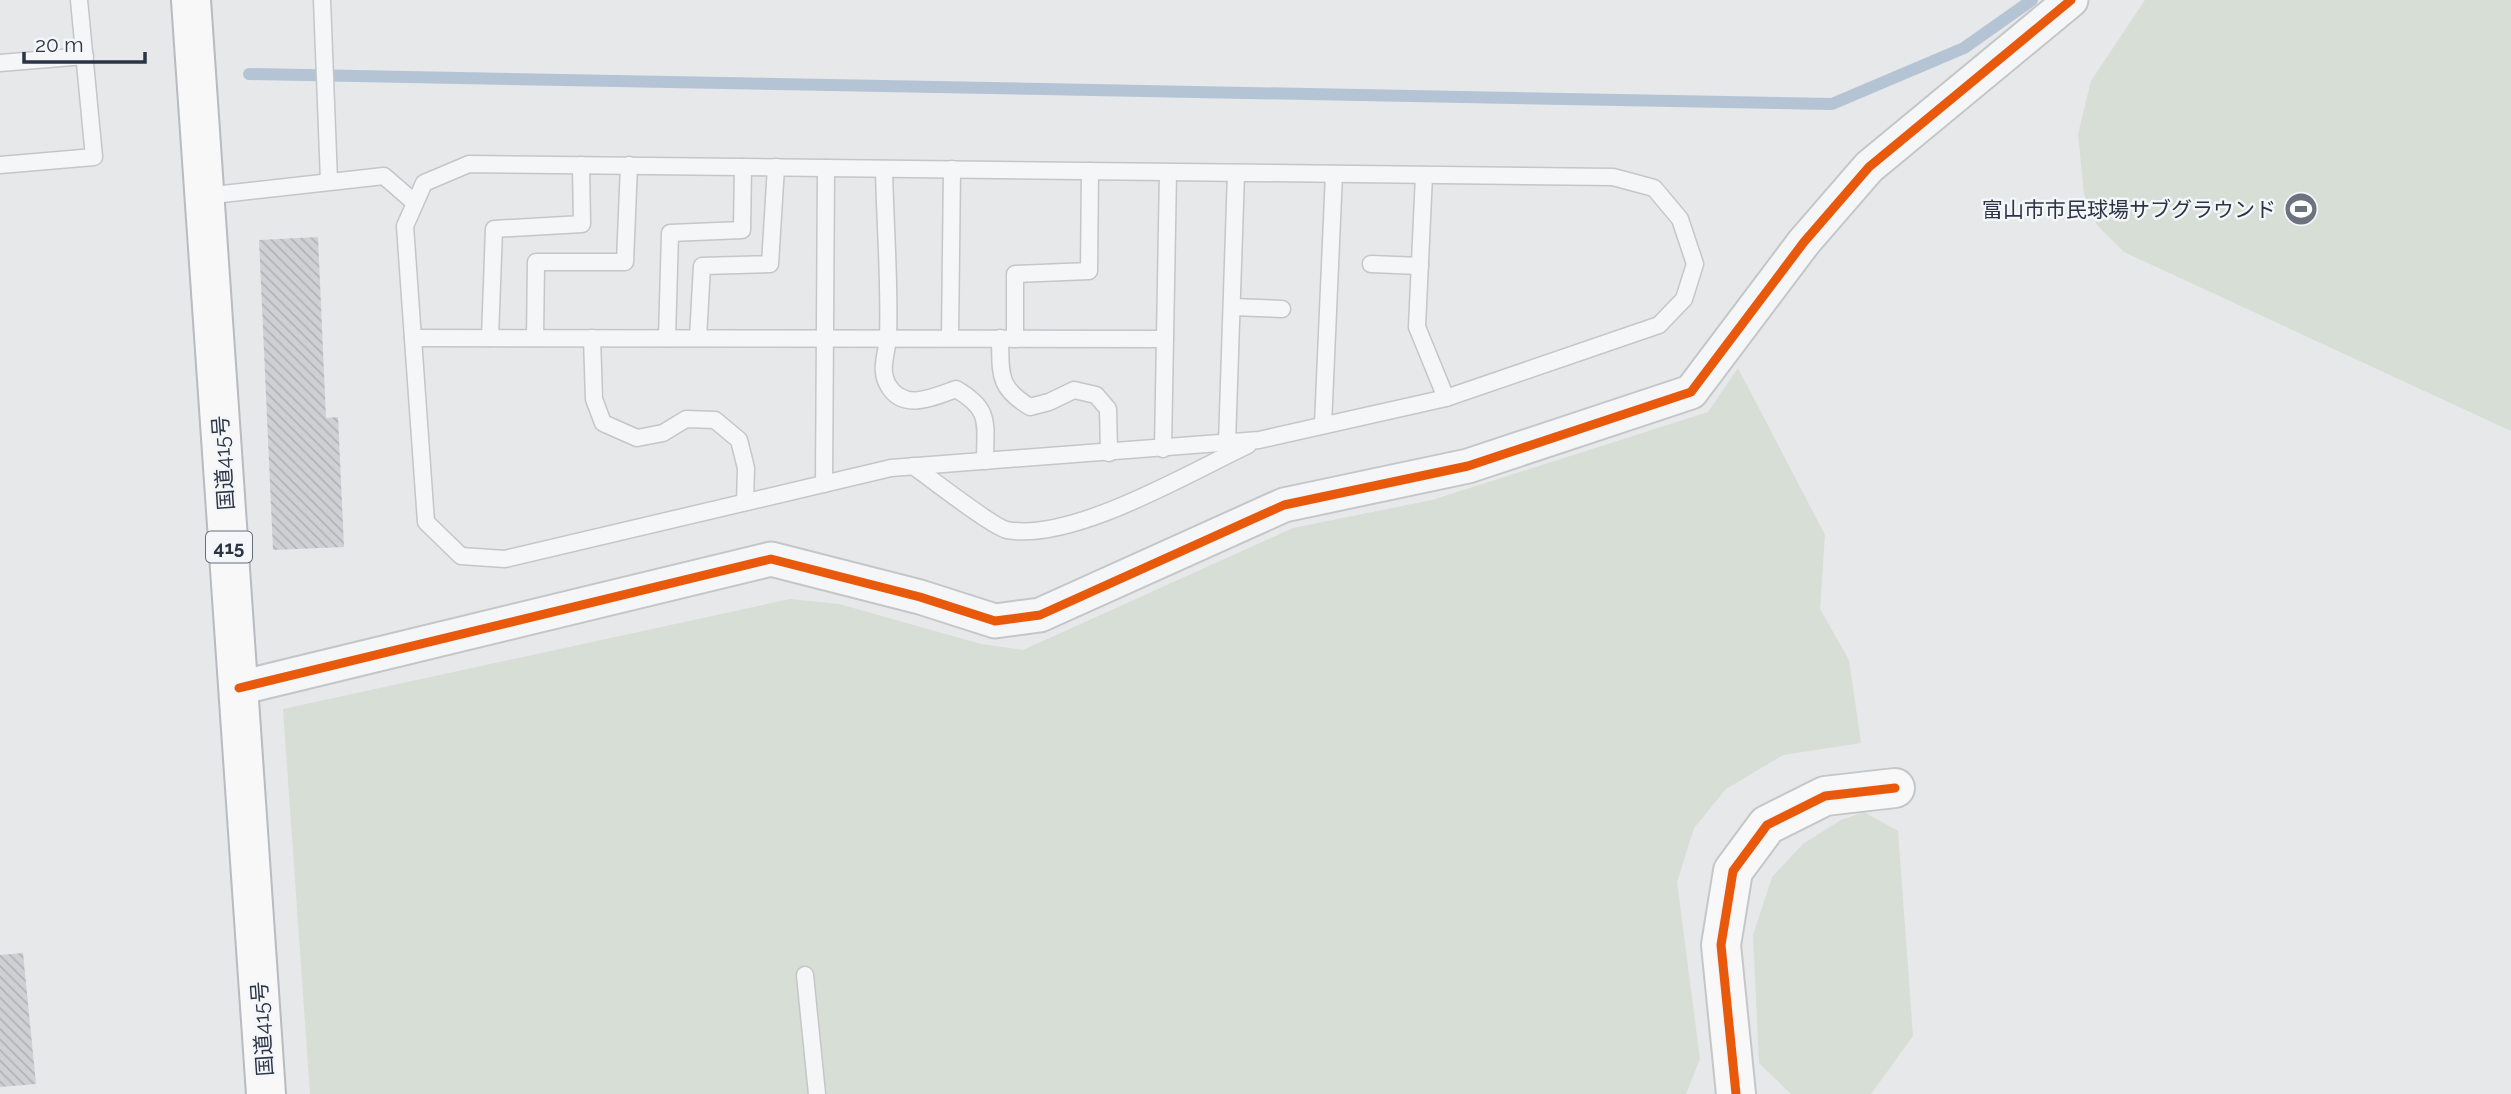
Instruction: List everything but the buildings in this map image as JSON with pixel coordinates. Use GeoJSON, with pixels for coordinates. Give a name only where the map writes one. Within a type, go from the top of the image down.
{"type":"FeatureCollection","features":[{"type":"Feature","properties":{"kind":"main road","name":"国道415号"},"geometry":{"type":"LineString","coordinates":[[191,0],[266,1094]]}},
{"type":"Feature","properties":{"kind":"main road"},"geometry":{"type":"LineString","coordinates":[[1736,1094],[1721,944],[1733,871],[1767,825],[1825,796],[1895,788]]}},
{"type":"Feature","properties":{"kind":"street"},"geometry":{"type":"LineString","coordinates":[[239,688],[771,559],[920,597],[995,621],[1040,615],[1284,505],[1468,466],[1690,392],[1804,242],[1869,167],[2071,0]]}},
{"type":"Feature","properties":{"kind":"lane"},"geometry":{"type":"LineString","coordinates":[[0,165],[94,157],[79,0]]}},
{"type":"Feature","properties":{"kind":"lane"},"geometry":{"type":"LineString","coordinates":[[322,0],[329,181]]}},
{"type":"Feature","properties":{"kind":"lane"},"geometry":{"type":"LineString","coordinates":[[0,63],[85,56]]}},
{"type":"Feature","properties":{"kind":"lane"},"geometry":{"type":"LineString","coordinates":[[469,164],[581,165],[1613,177],[1654,188],[1680,219],[1695,264],[1685,299],[1659,326],[1447,398],[1259,440],[891,468],[505,559],[461,556],[426,522],[405,226],[424,183],[469,164]]}},
{"type":"Feature","properties":{"kind":"lane"},"geometry":{"type":"LineString","coordinates":[[490,338],[494,229],[582,224],[581,165]]}},
{"type":"Feature","properties":{"kind":"lane"},"geometry":{"type":"LineString","coordinates":[[535,338],[537,262],[625,261],[629,166]]}},
{"type":"Feature","properties":{"kind":"lane"},"geometry":{"type":"LineString","coordinates":[[667,338],[670,233],[742,230],[743,167]]}},
{"type":"Feature","properties":{"kind":"lane"},"geometry":{"type":"LineString","coordinates":[[698,338],[702,266],[770,264],[776,167]]}},
{"type":"Feature","properties":{"kind":"lane"},"geometry":{"type":"LineString","coordinates":[[824,484],[826,168]]}},
{"type":"Feature","properties":{"kind":"lane"},"geometry":{"type":"LineString","coordinates":[[884,169],[888,338],[883,370],[888,386],[902,399],[920,402],[956,389],[976,400],[985,419],[985,461]]}},
{"type":"Feature","properties":{"kind":"lane"},"geometry":{"type":"LineString","coordinates":[[950,338],[952,169]]}},
{"type":"Feature","properties":{"kind":"lane"},"geometry":{"type":"LineString","coordinates":[[1090,171],[1089,271],[1016,274],[1001,375],[1011,395],[1030,407],[1049,402],[1074,390],[1096,395],[1108,409],[1109,453]]}},
{"type":"Feature","properties":{"kind":"lane"},"geometry":{"type":"LineString","coordinates":[[1163,449],[1168,172]]}},
{"type":"Feature","properties":{"kind":"lane"},"geometry":{"type":"LineString","coordinates":[[1227,443],[1236,173]]}},
{"type":"Feature","properties":{"kind":"lane"},"geometry":{"type":"LineString","coordinates":[[1323,425],[1334,174]]}},
{"type":"Feature","properties":{"kind":"lane"},"geometry":{"type":"LineString","coordinates":[[1424,175],[1417,327],[1447,398]]}},
{"type":"Feature","properties":{"kind":"lane"},"geometry":{"type":"LineString","coordinates":[[205,196],[384,176],[415,203]]}},
{"type":"Feature","properties":{"kind":"lane"},"geometry":{"type":"LineString","coordinates":[[1371,264],[1420,266]]}},
{"type":"Feature","properties":{"kind":"lane"},"geometry":{"type":"LineString","coordinates":[[1232,307],[1282,309]]}},
{"type":"Feature","properties":{"kind":"lane"},"geometry":{"type":"LineString","coordinates":[[413,338],[1165,339]]}},
{"type":"Feature","properties":{"kind":"lane"},"geometry":{"type":"LineString","coordinates":[[592,338],[594,399],[603,423],[637,438],[663,433],[686,419],[715,420],[739,440],[746,468],[745,502]]}},
{"type":"Feature","properties":{"kind":"lane"},"geometry":{"type":"LineString","coordinates":[[913,466],[1004,530],[1056,529],[1131,500],[1259,440]]}},
{"type":"Feature","properties":{"kind":"lane"},"geometry":{"type":"LineString","coordinates":[[805,975],[817,1094]]}},
{"type":"Feature","properties":{"kind":"shaded area","name":"富山市市民球場サブグラウンド"},"geometry":{"type":"Polygon","coordinates":[[[2145,0],[2511,0],[2511,431],[2124,252],[2097,225],[2084,194],[2078,134],[2091,81],[2145,0]]]}},
{"type":"Feature","properties":{"kind":"shaded area"},"geometry":{"type":"Polygon","coordinates":[[[1738,368],[1825,535],[1820,609],[1849,660],[1861,743],[1783,755],[1726,789],[1694,828],[1677,882],[1700,1059],[1686,1094],[310,1094],[283,709],[790,599],[839,604],[981,644],[1023,650],[1293,528],[1432,500],[1708,412],[1738,368]]]}},
{"type":"Feature","properties":{"kind":"shaded area"},"geometry":{"type":"Polygon","coordinates":[[[1864,812],[1898,831],[1913,1036],[1871,1094],[1791,1094],[1759,1063],[1753,935],[1772,877],[1803,844],[1841,820],[1864,812]]]}},
{"type":"Feature","properties":{"kind":"waterway"},"geometry":{"type":"LineString","coordinates":[[249,74],[1832,104],[1964,48],[2032,0]]}},
{"type":"Feature","properties":{"kind":"cycle path"},"geometry":{"type":"LineString","coordinates":[[239,688],[771,559],[920,597],[995,621],[1040,615],[1284,505],[1468,466],[1691,392],[1804,242],[1869,167],[2071,0]]}},
{"type":"Feature","properties":{"kind":"cycle path"},"geometry":{"type":"LineString","coordinates":[[1736,1094],[1721,945],[1733,871],[1767,825],[1825,796],[1895,788]]}},
{"type":"Feature","properties":{"kind":"place","name":"富山市市民球場サブグラウンド"},"geometry":{"type":"Point","coordinates":[2301,209]}}]}
